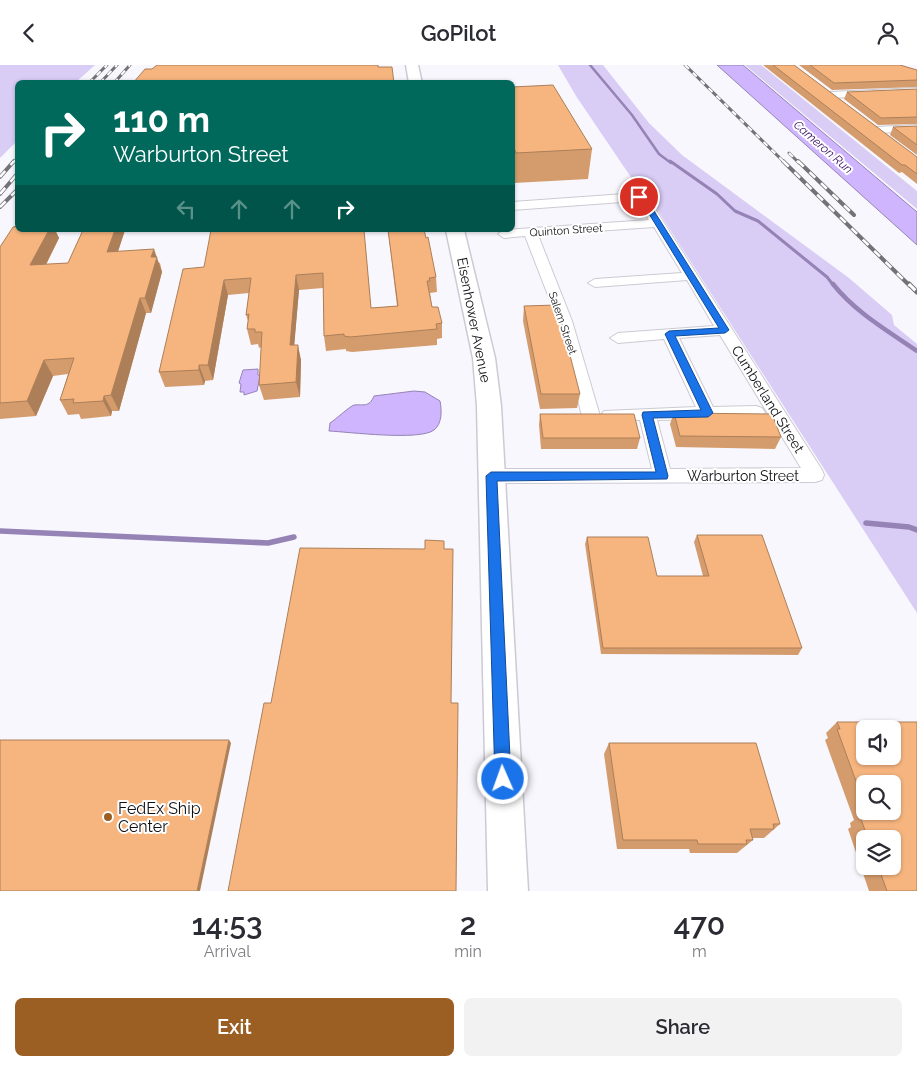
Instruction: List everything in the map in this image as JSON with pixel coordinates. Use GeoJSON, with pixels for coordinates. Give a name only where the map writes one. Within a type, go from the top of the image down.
{"type":"FeatureCollection","features":[{"type":"Feature","properties":{"kind":"main road"},"geometry":{"type":"LineString","coordinates":[[412,65],[415,80]]}},
{"type":"Feature","properties":{"kind":"main road","name":"Eisenhower Avenue"},"geometry":{"type":"LineString","coordinates":[[455,232],[484,359],[491,476],[508,891]]}},
{"type":"Feature","properties":{"kind":"street"},"geometry":{"type":"LineString","coordinates":[[820,88],[845,107]]}},
{"type":"Feature","properties":{"kind":"street"},"geometry":{"type":"LineString","coordinates":[[830,95],[917,91]]}},
{"type":"Feature","properties":{"kind":"street"},"geometry":{"type":"LineString","coordinates":[[872,127],[917,128]]}},
{"type":"Feature","properties":{"kind":"street"},"geometry":{"type":"LineString","coordinates":[[872,127],[889,141]]}},
{"type":"Feature","properties":{"kind":"street","name":"Cumberland Street"},"geometry":{"type":"LineString","coordinates":[[515,206],[639,197],[646,203],[815,475]]}},
{"type":"Feature","properties":{"kind":"street","name":"Quinton Street"},"geometry":{"type":"LineString","coordinates":[[504,234],[658,223]]}},
{"type":"Feature","properties":{"kind":"street","name":"Salem Street"},"geometry":{"type":"LineString","coordinates":[[530,232],[565,321],[591,415]]}},
{"type":"Feature","properties":{"kind":"street"},"geometry":{"type":"LineString","coordinates":[[595,283],[691,275]]}},
{"type":"Feature","properties":{"kind":"street"},"geometry":{"type":"LineString","coordinates":[[618,337],[725,330]]}},
{"type":"Feature","properties":{"kind":"street"},"geometry":{"type":"LineString","coordinates":[[669,334],[708,413]]}},
{"type":"Feature","properties":{"kind":"street"},"geometry":{"type":"LineString","coordinates":[[573,416],[756,412]]}},
{"type":"Feature","properties":{"kind":"street"},"geometry":{"type":"LineString","coordinates":[[647,415],[663,476]]}},
{"type":"Feature","properties":{"kind":"street","name":"Warburton Street"},"geometry":{"type":"LineString","coordinates":[[491,476],[815,475]]}},
{"type":"Feature","properties":{"kind":"shaded area"},"geometry":{"type":"Polygon","coordinates":[[[0,65],[95,65],[78,80],[15,80],[15,143],[0,158],[0,65]]]}},
{"type":"Feature","properties":{"kind":"shaded area"},"geometry":{"type":"Polygon","coordinates":[[[558,65],[603,65],[649,123],[682,155],[849,278],[892,315],[894,325],[917,344],[917,613],[651,200],[643,195],[576,96],[558,65]]]}},
{"type":"Feature","properties":{"kind":"shaded area"},"geometry":{"type":"Polygon","coordinates":[[[745,65],[761,65],[917,191],[917,209],[745,65]]]}},
{"type":"Feature","properties":{"kind":"water","name":"Cameron Run"},"geometry":{"type":"Polygon","coordinates":[[[717,65],[743,65],[917,212],[917,245],[717,65]]]}},
{"type":"Feature","properties":{"kind":"water"},"geometry":{"type":"Polygon","coordinates":[[[258,369],[258,375],[260,376],[257,391],[244,395],[244,392],[240,392],[241,384],[239,383],[243,370],[258,369]]]}},
{"type":"Feature","properties":{"kind":"water"},"geometry":{"type":"Polygon","coordinates":[[[414,391],[425,392],[440,401],[441,417],[439,424],[434,430],[414,435],[329,431],[330,423],[354,405],[368,404],[374,396],[414,391]]]}},
{"type":"Feature","properties":{"kind":"building"},"geometry":{"type":"Polygon","coordinates":[[[157,65],[378,65],[378,67],[392,67],[394,80],[136,80],[145,69],[152,69],[157,65]]]}},
{"type":"Feature","properties":{"kind":"building"},"geometry":{"type":"Polygon","coordinates":[[[773,65],[794,65],[917,157],[917,174],[905,165],[902,165],[773,65]]]}},
{"type":"Feature","properties":{"kind":"building"},"geometry":{"type":"Polygon","coordinates":[[[810,65],[900,65],[917,70],[917,80],[834,83],[810,65]]]}},
{"type":"Feature","properties":{"kind":"building"},"geometry":{"type":"Polygon","coordinates":[[[553,85],[592,149],[516,153],[515,87],[553,85]]]}},
{"type":"Feature","properties":{"kind":"building"},"geometry":{"type":"Polygon","coordinates":[[[917,89],[917,117],[881,118],[847,92],[917,89]]]}},
{"type":"Feature","properties":{"kind":"building"},"geometry":{"type":"Polygon","coordinates":[[[917,126],[917,145],[893,127],[917,126]]]}},
{"type":"Feature","properties":{"kind":"building"},"geometry":{"type":"Polygon","coordinates":[[[15,227],[15,232],[48,232],[30,265],[68,263],[82,232],[114,232],[107,252],[154,249],[151,257],[157,257],[145,298],[140,298],[111,395],[104,396],[103,401],[73,403],[74,399],[60,400],[74,358],[44,360],[27,401],[0,403],[0,247],[15,227]]]}},
{"type":"Feature","properties":{"kind":"building"},"geometry":{"type":"Polygon","coordinates":[[[211,232],[364,232],[371,308],[398,306],[388,232],[424,232],[426,238],[428,237],[436,277],[429,278],[430,281],[427,281],[432,307],[438,307],[442,323],[436,324],[437,329],[350,337],[344,336],[344,334],[324,336],[323,273],[296,275],[290,345],[298,345],[296,382],[259,385],[262,332],[255,332],[255,329],[247,329],[249,314],[246,315],[251,278],[224,280],[208,365],[199,365],[199,370],[159,372],[183,269],[204,267],[211,232]]]}},
{"type":"Feature","properties":{"kind":"building"},"geometry":{"type":"Polygon","coordinates":[[[557,305],[580,394],[541,394],[524,306],[557,305]]]}},
{"type":"Feature","properties":{"kind":"building"},"geometry":{"type":"Polygon","coordinates":[[[674,413],[772,414],[781,437],[680,436],[674,413]]]}},
{"type":"Feature","properties":{"kind":"building"},"geometry":{"type":"Polygon","coordinates":[[[540,414],[634,414],[640,438],[543,438],[540,414]]]}},
{"type":"Feature","properties":{"kind":"building"},"geometry":{"type":"Polygon","coordinates":[[[697,535],[762,535],[802,648],[603,648],[587,537],[648,537],[657,576],[709,576],[697,535]]]}},
{"type":"Feature","properties":{"kind":"building"},"geometry":{"type":"Polygon","coordinates":[[[425,540],[444,541],[444,549],[453,549],[451,703],[458,703],[456,891],[228,891],[264,703],[271,703],[300,548],[425,549],[425,540]]]}},
{"type":"Feature","properties":{"kind":"building"},"geometry":{"type":"Polygon","coordinates":[[[837,722],[856,722],[856,765],[901,765],[901,722],[917,722],[917,891],[887,891],[881,875],[901,875],[901,830],[865,830],[861,820],[901,820],[901,775],[856,775],[856,781],[837,729],[840,729],[837,722]]]}},
{"type":"Feature","properties":{"kind":"building","name":"FedEx Ship Center"},"geometry":{"type":"Polygon","coordinates":[[[0,740],[229,740],[197,891],[0,891],[0,740]]]}},
{"type":"Feature","properties":{"kind":"building"},"geometry":{"type":"Polygon","coordinates":[[[609,743],[756,743],[780,824],[773,824],[774,829],[750,829],[753,840],[746,840],[747,844],[698,844],[697,840],[623,840],[609,743]]]}},
{"type":"Feature","properties":{"kind":"waterway"},"geometry":{"type":"LineString","coordinates":[[590,65],[632,115],[659,154],[671,163]]}},
{"type":"Feature","properties":{"kind":"waterway"},"geometry":{"type":"LineString","coordinates":[[670,161],[717,194],[735,211],[758,221],[827,277],[834,286]]}},
{"type":"Feature","properties":{"kind":"waterway"},"geometry":{"type":"LineString","coordinates":[[833,284],[862,312],[917,351]]}},
{"type":"Feature","properties":{"kind":"waterway"},"geometry":{"type":"LineString","coordinates":[[866,523],[909,527],[917,530]]}},
{"type":"Feature","properties":{"kind":"waterway"},"geometry":{"type":"LineString","coordinates":[[0,531],[268,543],[294,537]]}},
{"type":"Feature","properties":{"kind":"railway"},"geometry":{"type":"LineString","coordinates":[[92,80],[107,65]]}},
{"type":"Feature","properties":{"kind":"railway"},"geometry":{"type":"LineString","coordinates":[[103,80],[117,65]]}},
{"type":"Feature","properties":{"kind":"railway"},"geometry":{"type":"LineString","coordinates":[[117,80],[130,65]]}},
{"type":"Feature","properties":{"kind":"railway"},"geometry":{"type":"LineString","coordinates":[[685,65],[785,163]]}},
{"type":"Feature","properties":{"kind":"railway"},"geometry":{"type":"LineString","coordinates":[[789,153],[799,163]]}},
{"type":"Feature","properties":{"kind":"railway"},"geometry":{"type":"LineString","coordinates":[[0,177],[14,161]]}},
{"type":"Feature","properties":{"kind":"railway"},"geometry":{"type":"LineString","coordinates":[[783,161],[910,286]]}},
{"type":"Feature","properties":{"kind":"railway"},"geometry":{"type":"LineString","coordinates":[[798,161],[854,215]]}},
{"type":"Feature","properties":{"kind":"railway"},"geometry":{"type":"LineString","coordinates":[[0,194],[15,176]]}},
{"type":"Feature","properties":{"kind":"railway"},"geometry":{"type":"LineString","coordinates":[[0,207],[15,192]]}},
{"type":"Feature","properties":{"kind":"railway"},"geometry":{"type":"LineString","coordinates":[[909,284],[917,292]]}},
{"type":"Feature","properties":{"kind":"place","name":"FedEx Ship Center"},"geometry":{"type":"Point","coordinates":[108,817]}},
{"type":"Feature","properties":{"kind":"route"},"geometry":{"type":"LineString","coordinates":[[503,779],[491,476],[663,476],[647,415],[708,413],[669,334],[725,330],[646,203],[639,197]]}}]}
